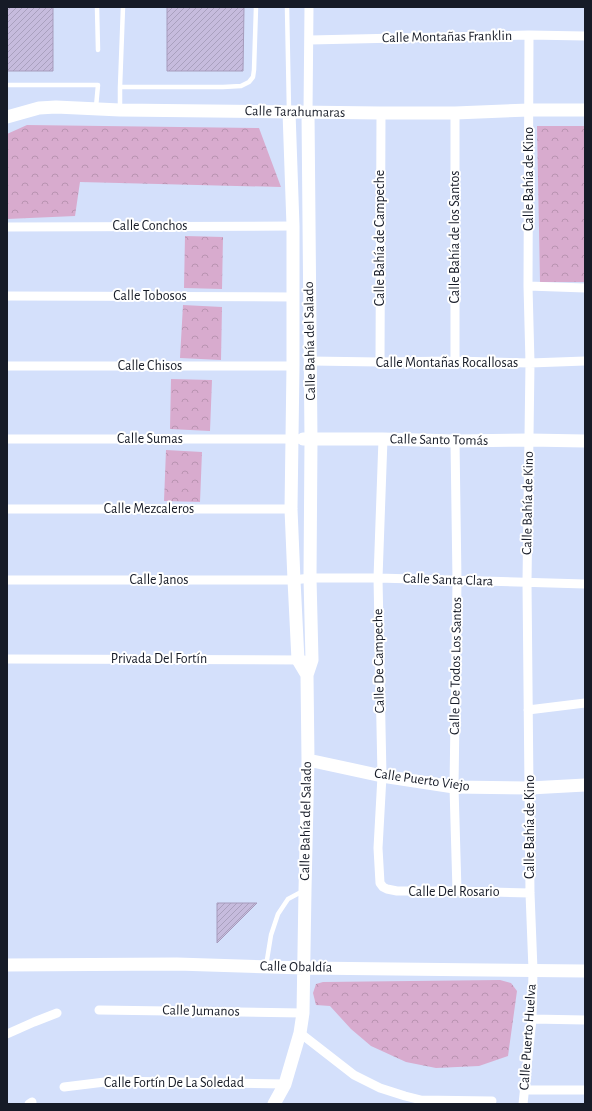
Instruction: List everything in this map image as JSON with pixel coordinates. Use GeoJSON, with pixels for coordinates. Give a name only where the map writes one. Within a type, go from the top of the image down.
{"type":"FeatureCollection","features":[{"type":"Feature","properties":{"kind":"street","name":"Calle Bahía del Salado"},"geometry":{"type":"LineString","coordinates":[[304,968],[308,760],[307,675],[312,660],[310,578],[311,440],[308,112],[310,7]]}},
{"type":"Feature","properties":{"kind":"street","name":"Calle Montañas Franklin"},"geometry":{"type":"LineString","coordinates":[[310,40],[529,35],[585,36]]}},
{"type":"Feature","properties":{"kind":"street","name":"Calle Bahía de Kino"},"geometry":{"type":"LineString","coordinates":[[529,35],[528,286],[530,363],[527,582],[530,893],[533,970]]}},
{"type":"Feature","properties":{"kind":"street","name":"Calle Tarahumaras"},"geometry":{"type":"LineString","coordinates":[[7,117],[39,108],[56,107],[120,110],[381,113],[585,110]]}},
{"type":"Feature","properties":{"kind":"street","name":"Calle Bahía del Salado"},"geometry":{"type":"LineString","coordinates":[[289,112],[293,297],[292,509],[294,580],[298,660],[307,675]]}},
{"type":"Feature","properties":{"kind":"street","name":"Calle Bahía de Campeche"},"geometry":{"type":"LineString","coordinates":[[380,362],[381,113]]}},
{"type":"Feature","properties":{"kind":"street","name":"Calle Bahía de los Santos"},"geometry":{"type":"LineString","coordinates":[[455,113],[455,361]]}},
{"type":"Feature","properties":{"kind":"street","name":"Calle Conchos"},"geometry":{"type":"LineString","coordinates":[[7,227],[292,226]]}},
{"type":"Feature","properties":{"kind":"street"},"geometry":{"type":"LineString","coordinates":[[528,286],[585,288]]}},
{"type":"Feature","properties":{"kind":"street","name":"Calle Tobosos"},"geometry":{"type":"LineString","coordinates":[[7,296],[293,297]]}},
{"type":"Feature","properties":{"kind":"street","name":"Calle Montañas Rocallosas"},"geometry":{"type":"LineString","coordinates":[[310,361],[455,361],[530,363],[585,360]]}},
{"type":"Feature","properties":{"kind":"street","name":"Calle Chisos"},"geometry":{"type":"LineString","coordinates":[[7,366],[293,366]]}},
{"type":"Feature","properties":{"kind":"street","name":"Calle Sumas"},"geometry":{"type":"LineString","coordinates":[[7,439],[292,439]]}},
{"type":"Feature","properties":{"kind":"street","name":"Calle Santo Tomás"},"geometry":{"type":"LineString","coordinates":[[292,439],[585,441]]}},
{"type":"Feature","properties":{"kind":"street","name":"Calle De Campeche"},"geometry":{"type":"LineString","coordinates":[[380,883],[378,848],[382,776],[378,578],[383,439]]}},
{"type":"Feature","properties":{"kind":"street","name":"Calle De Todos Los Santos"},"geometry":{"type":"LineString","coordinates":[[455,441],[457,581],[454,787],[457,891]]}},
{"type":"Feature","properties":{"kind":"street","name":"Calle Mezcaleros"},"geometry":{"type":"LineString","coordinates":[[7,509],[292,509]]}},
{"type":"Feature","properties":{"kind":"street","name":"Calle Santa Clara"},"geometry":{"type":"LineString","coordinates":[[310,578],[378,578],[585,584]]}},
{"type":"Feature","properties":{"kind":"street","name":"Calle Janos"},"geometry":{"type":"LineString","coordinates":[[7,580],[294,580],[310,578]]}},
{"type":"Feature","properties":{"kind":"street","name":"Privada Del Fortín"},"geometry":{"type":"LineString","coordinates":[[7,659],[312,660]]}},
{"type":"Feature","properties":{"kind":"street"},"geometry":{"type":"LineString","coordinates":[[528,710],[585,703]]}},
{"type":"Feature","properties":{"kind":"street","name":"Calle Puerto Viejo"},"geometry":{"type":"LineString","coordinates":[[308,760],[382,776],[454,787],[530,788],[585,785]]}},
{"type":"Feature","properties":{"kind":"street","name":"Calle Del Rosario"},"geometry":{"type":"LineString","coordinates":[[380,883],[383,887],[390,891],[530,893]]}},
{"type":"Feature","properties":{"kind":"street","name":"Calle Obaldía"},"geometry":{"type":"LineString","coordinates":[[7,965],[177,964],[304,968],[585,971]]}},
{"type":"Feature","properties":{"kind":"street"},"geometry":{"type":"LineString","coordinates":[[274,1104],[284,1084],[300,1033],[303,1013],[304,968]]}},
{"type":"Feature","properties":{"kind":"street","name":"Calle Puerto Huelva"},"geometry":{"type":"LineString","coordinates":[[523,1104],[532,1019],[533,970]]}},
{"type":"Feature","properties":{"kind":"street","name":"Calle Jumanos"},"geometry":{"type":"LineString","coordinates":[[99,1010],[303,1013]]}},
{"type":"Feature","properties":{"kind":"street"},"geometry":{"type":"LineString","coordinates":[[7,1034],[57,1013]]}},
{"type":"Feature","properties":{"kind":"street"},"geometry":{"type":"LineString","coordinates":[[532,1019],[585,1020]]}},
{"type":"Feature","properties":{"kind":"street"},"geometry":{"type":"LineString","coordinates":[[300,1033],[354,1075],[380,1088],[421,1100],[492,1100]]}},
{"type":"Feature","properties":{"kind":"street","name":"Calle Fortín De La Soledad"},"geometry":{"type":"LineString","coordinates":[[64,1087],[114,1081],[284,1084]]}},
{"type":"Feature","properties":{"kind":"street"},"geometry":{"type":"LineString","coordinates":[[524,1090],[585,1090]]}},
{"type":"Feature","properties":{"kind":"lane"},"geometry":{"type":"LineString","coordinates":[[97,7],[98,50]]}},
{"type":"Feature","properties":{"kind":"lane"},"geometry":{"type":"LineString","coordinates":[[120,110],[123,7]]}},
{"type":"Feature","properties":{"kind":"lane"},"geometry":{"type":"LineString","coordinates":[[120,87],[223,87],[242,86],[249,82],[253,77],[256,7]]}},
{"type":"Feature","properties":{"kind":"lane"},"geometry":{"type":"LineString","coordinates":[[286,7],[289,112]]}},
{"type":"Feature","properties":{"kind":"lane"},"geometry":{"type":"LineString","coordinates":[[7,85],[98,85],[96,109]]}},
{"type":"Feature","properties":{"kind":"lane"},"geometry":{"type":"LineString","coordinates":[[266,967],[271,935],[278,914],[288,899],[305,890]]}},
{"type":"Feature","properties":{"kind":"green space"},"geometry":{"type":"Polygon","coordinates":[[[27,125],[259,128],[281,187],[80,182],[75,216],[7,219],[7,134],[27,125]]]}},
{"type":"Feature","properties":{"kind":"green space"},"geometry":{"type":"Polygon","coordinates":[[[537,126],[585,126],[585,282],[540,282],[537,126]]]}},
{"type":"Feature","properties":{"kind":"green space"},"geometry":{"type":"Polygon","coordinates":[[[185,236],[223,237],[222,289],[184,288],[185,236]]]}},
{"type":"Feature","properties":{"kind":"green space"},"geometry":{"type":"Polygon","coordinates":[[[183,305],[222,307],[221,360],[180,358],[183,305]]]}},
{"type":"Feature","properties":{"kind":"green space"},"geometry":{"type":"Polygon","coordinates":[[[171,379],[212,380],[210,431],[170,429],[171,379]]]}},
{"type":"Feature","properties":{"kind":"green space"},"geometry":{"type":"Polygon","coordinates":[[[166,450],[202,452],[200,502],[164,501],[166,450]]]}},
{"type":"Feature","properties":{"kind":"green space"},"geometry":{"type":"Polygon","coordinates":[[[500,980],[511,983],[517,991],[508,1056],[479,1066],[436,1068],[406,1062],[371,1046],[351,1029],[330,1006],[316,1005],[313,993],[316,984],[323,982],[500,980]]]}},
{"type":"Feature","properties":{"kind":"building"},"geometry":{"type":"Polygon","coordinates":[[[7,7],[53,7],[53,71],[7,71],[7,7]]]}},
{"type":"Feature","properties":{"kind":"building"},"geometry":{"type":"Polygon","coordinates":[[[167,7],[244,7],[243,71],[167,71],[167,7]]]}},
{"type":"Feature","properties":{"kind":"building"},"geometry":{"type":"Polygon","coordinates":[[[217,903],[257,903],[217,943],[217,903]]]}}]}
